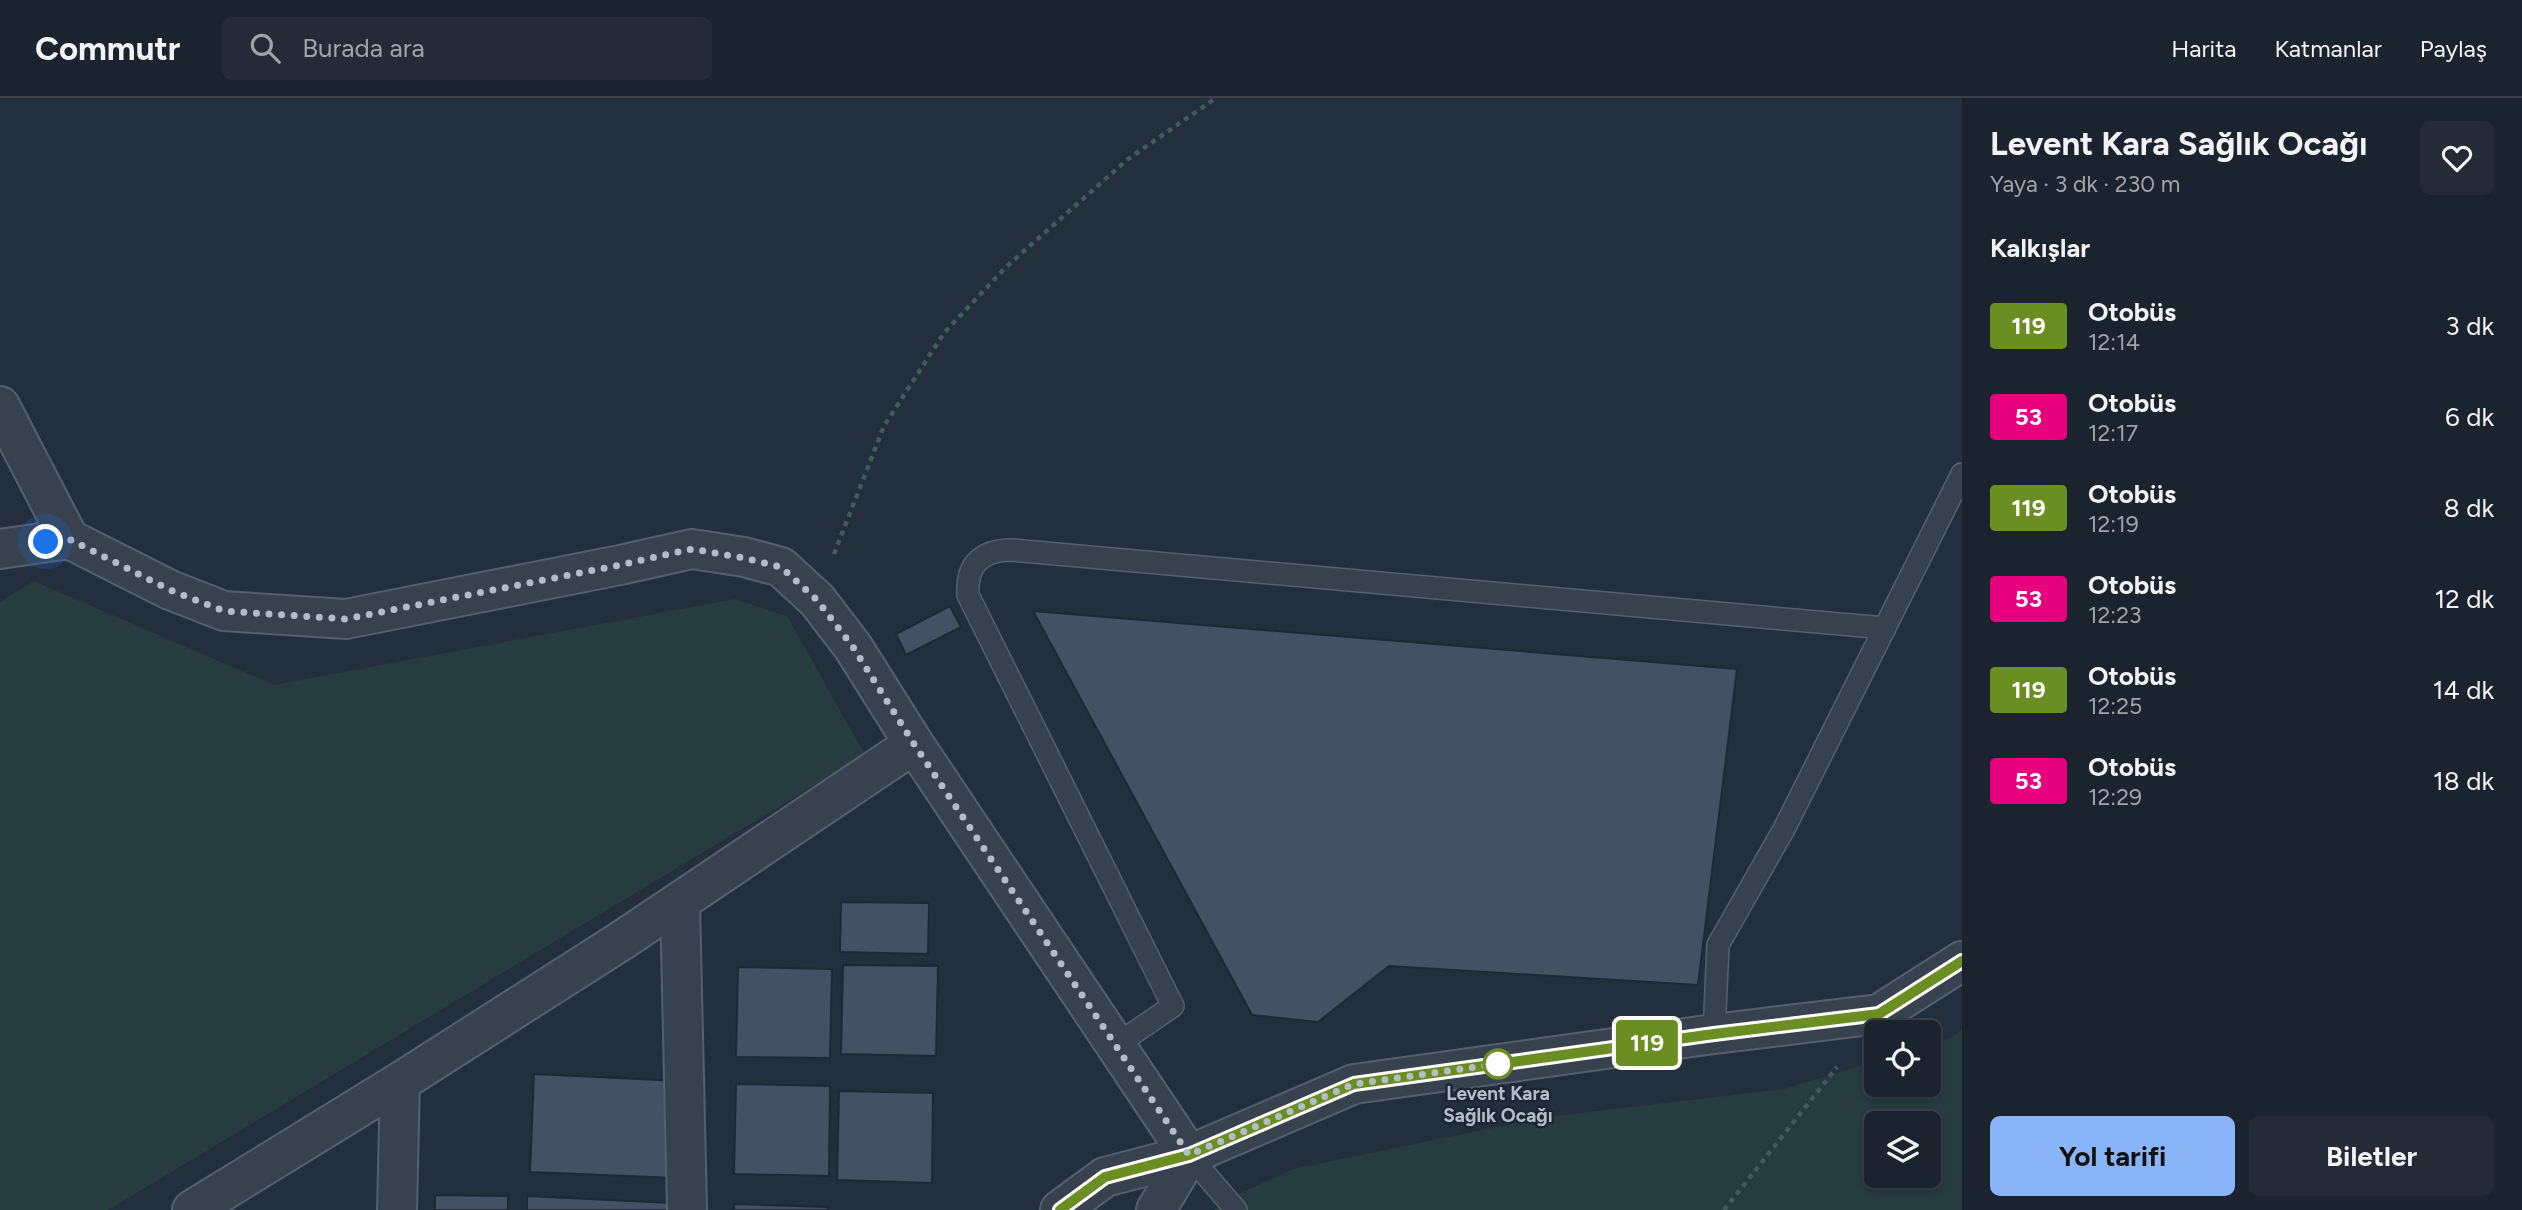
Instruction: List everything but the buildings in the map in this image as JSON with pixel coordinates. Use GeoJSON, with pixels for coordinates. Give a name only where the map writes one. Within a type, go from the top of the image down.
{"type":"FeatureCollection","features":[{"type":"Feature","properties":{"kind":"street"},"geometry":{"type":"LineString","coordinates":[[0,407],[69,539]]}},
{"type":"Feature","properties":{"kind":"street"},"geometry":{"type":"LineString","coordinates":[[0,549],[69,539],[170,590],[224,611],[346,619],[692,549],[781,567],[817,600],[853,647],[914,744],[1189,1155]]}},
{"type":"Feature","properties":{"kind":"street"},"geometry":{"type":"LineString","coordinates":[[192,1210],[400,1082],[680,903],[914,744]]}},
{"type":"Feature","properties":{"kind":"street"},"geometry":{"type":"LineString","coordinates":[[680,903],[687,1210]]}},
{"type":"Feature","properties":{"kind":"street"},"geometry":{"type":"LineString","coordinates":[[1060,1210],[1105,1177],[1189,1155],[1354,1084],[1879,1014],[1962,961]]}},
{"type":"Feature","properties":{"kind":"street"},"geometry":{"type":"LineString","coordinates":[[397,1210],[400,1082]]}},
{"type":"Feature","properties":{"kind":"street"},"geometry":{"type":"LineString","coordinates":[[1156,1210],[1189,1155]]}},
{"type":"Feature","properties":{"kind":"lane"},"geometry":{"type":"LineString","coordinates":[[1714,1034],[1718,945],[1784,829],[1962,474]]}},
{"type":"Feature","properties":{"kind":"lane"},"geometry":{"type":"LineString","coordinates":[[1116,1045],[1173,1006],[968,594],[967,580],[972,567],[982,557],[996,550],[1013,550],[1885,628]]}},
{"type":"Feature","properties":{"kind":"lane"},"geometry":{"type":"LineString","coordinates":[[1189,1155],[1236,1210]]}},
{"type":"Feature","properties":{"kind":"path"},"geometry":{"type":"LineString","coordinates":[[817,600],[884,426],[944,333],[1006,267],[1128,159],[1216,98]]}},
{"type":"Feature","properties":{"kind":"path"},"geometry":{"type":"LineString","coordinates":[[1724,1210],[1879,1014]]}},
{"type":"Feature","properties":{"kind":"green space"},"geometry":{"type":"Polygon","coordinates":[[[34,581],[274,685],[735,599],[787,616],[865,755],[108,1210],[0,1210],[0,602],[34,581]]]}},
{"type":"Feature","properties":{"kind":"green space"},"geometry":{"type":"Polygon","coordinates":[[[1962,1029],[1962,1210],[1214,1210],[1228,1199],[1293,1169],[1546,1117],[1784,1089],[1864,1065],[1864,1097],[1941,1097],[1941,1041],[1951,1038],[1962,1029]]]}},
{"type":"Feature","properties":{"kind":"bus line","name":"119"},"geometry":{"type":"LineString","coordinates":[[1060,1210],[1105,1177],[1189,1155],[1354,1084],[1879,1014],[1962,961]]}},
{"type":"Feature","properties":{"kind":"place","name":"Levent Kara Sağlık Ocağı"},"geometry":{"type":"Point","coordinates":[1498,1064]}},
{"type":"Feature","properties":{"kind":"route"},"geometry":{"type":"LineString","coordinates":[[46,542],[69,539],[170,590],[224,611],[346,619],[692,549],[781,567],[817,600],[853,647],[914,744],[1189,1155],[1354,1084],[1498,1064]]}}]}
